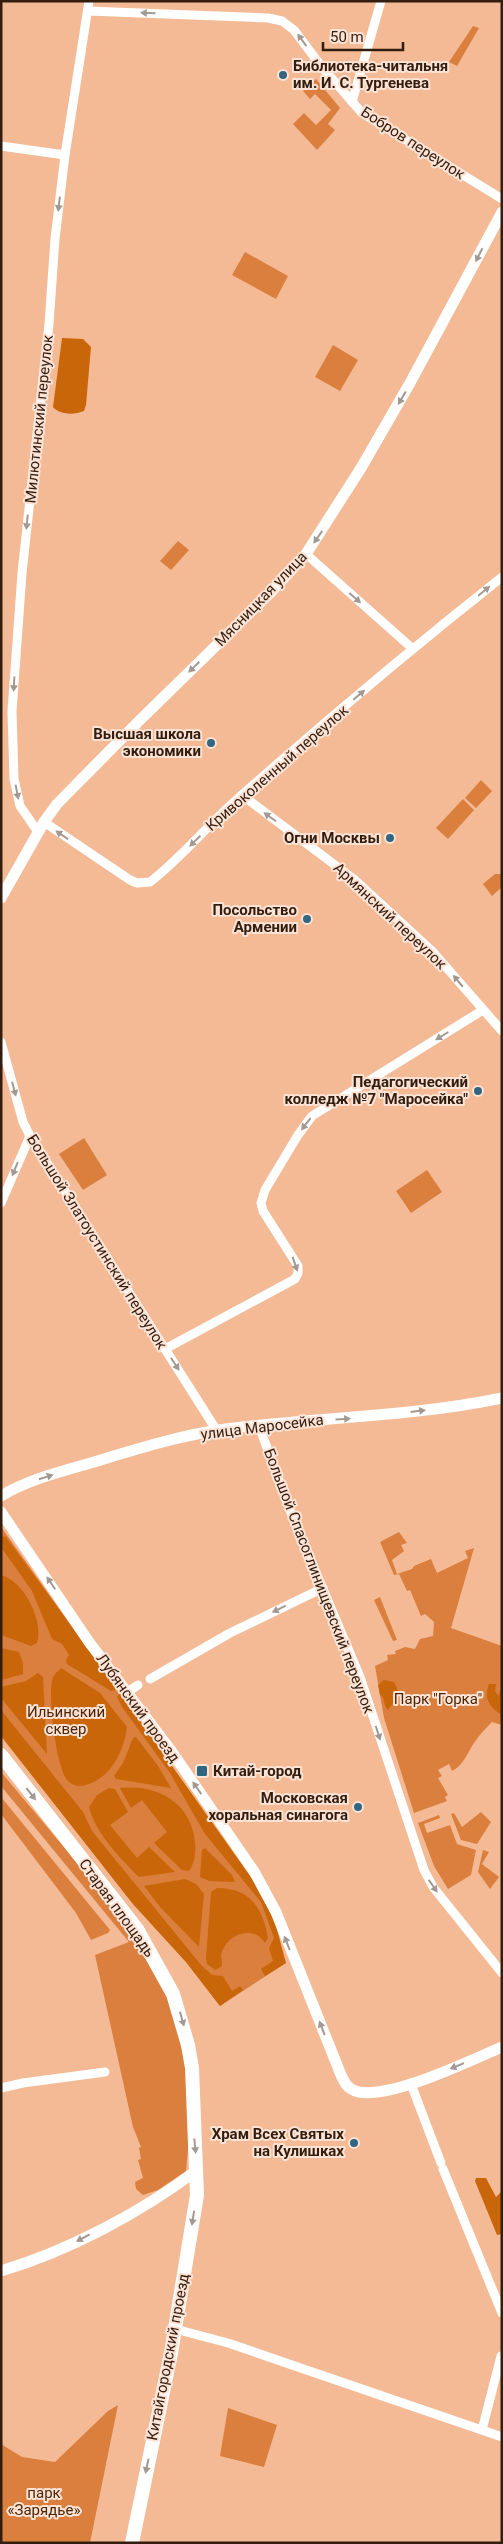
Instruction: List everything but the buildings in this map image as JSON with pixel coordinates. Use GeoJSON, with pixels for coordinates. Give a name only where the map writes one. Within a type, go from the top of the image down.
{"type":"FeatureCollection","features":[{"type":"Feature","properties":{"kind":"main road","name":"Мясницкая улица"},"geometry":{"type":"LineString","coordinates":[[1,898],[41,827],[57,804],[271,592],[306,554],[361,468],[410,384],[502,212]]}},
{"type":"Feature","properties":{"kind":"main road","name":"улица Маросейка"},"geometry":{"type":"LineString","coordinates":[[1,1496],[18,1486],[77,1467],[163,1442],[217,1431],[379,1416],[502,1398]]}},
{"type":"Feature","properties":{"kind":"main road","name":"Лубянский проезд"},"geometry":{"type":"LineString","coordinates":[[3,1517],[89,1642],[128,1692],[255,1873],[276,1912],[305,1989],[344,2082],[354,2091],[376,2092],[411,2084],[502,2047]]}},
{"type":"Feature","properties":{"kind":"main road","name":"Старая площадь"},"geometry":{"type":"LineString","coordinates":[[1,1756],[137,1929],[173,1994],[181,2016],[189,2052],[197,2170]]}},
{"type":"Feature","properties":{"kind":"main road"},"geometry":{"type":"LineString","coordinates":[[1,2271],[54,2254],[172,2189],[197,2170]]}},
{"type":"Feature","properties":{"kind":"main road","name":"Китайгородский проезд"},"geometry":{"type":"LineString","coordinates":[[132,2543],[175,2329],[197,2195],[197,2170]]}},
{"type":"Feature","properties":{"kind":"street"},"geometry":{"type":"LineString","coordinates":[[352,102],[381,1]]}},
{"type":"Feature","properties":{"kind":"street","name":"Бобров переулок"},"geometry":{"type":"LineString","coordinates":[[89,6],[258,17],[282,21],[294,30],[362,113],[502,199]]}},
{"type":"Feature","properties":{"kind":"street","name":"Милютинский переулок"},"geometry":{"type":"LineString","coordinates":[[41,827],[18,798],[14,779],[12,711],[22,573],[48,340],[55,238],[65,155],[89,6]]}},
{"type":"Feature","properties":{"kind":"street"},"geometry":{"type":"LineString","coordinates":[[1,146],[65,155]]}},
{"type":"Feature","properties":{"kind":"street"},"geometry":{"type":"LineString","coordinates":[[306,554],[413,649]]}},
{"type":"Feature","properties":{"kind":"street","name":"Кривоколенный переулок"},"geometry":{"type":"LineString","coordinates":[[41,827],[130,880],[143,883],[150,882],[242,795],[413,649],[502,577]]}},
{"type":"Feature","properties":{"kind":"street","name":"Армянский переулок"},"geometry":{"type":"LineString","coordinates":[[242,795],[355,880],[432,951],[502,1031]]}},
{"type":"Feature","properties":{"kind":"street"},"geometry":{"type":"LineString","coordinates":[[165,1349],[295,1279],[298,1273],[298,1266],[263,1211],[261,1203],[265,1190],[309,1120],[320,1110],[483,1010]]}},
{"type":"Feature","properties":{"kind":"street","name":"Большой Златоустинский переулок"},"geometry":{"type":"LineString","coordinates":[[1,1042],[23,1122],[30,1136],[217,1431]]}},
{"type":"Feature","properties":{"kind":"street"},"geometry":{"type":"LineString","coordinates":[[1,1203],[30,1136]]}},
{"type":"Feature","properties":{"kind":"street","name":"Большой Спасоглинищевский переулок"},"geometry":{"type":"LineString","coordinates":[[259,1426],[275,1474],[360,1676],[406,1821],[428,1879],[502,1973]]}},
{"type":"Feature","properties":{"kind":"street"},"geometry":{"type":"LineString","coordinates":[[150,1679],[230,1633],[323,1588]]}},
{"type":"Feature","properties":{"kind":"street"},"geometry":{"type":"LineString","coordinates":[[128,1692],[138,1685]]}},
{"type":"Feature","properties":{"kind":"street"},"geometry":{"type":"LineString","coordinates":[[1,2088],[23,2083],[105,2072]]}},
{"type":"Feature","properties":{"kind":"street"},"geometry":{"type":"LineString","coordinates":[[411,2084],[502,2313]]}},
{"type":"Feature","properties":{"kind":"street"},"geometry":{"type":"LineString","coordinates":[[175,2329],[228,2343],[502,2437]]}},
{"type":"Feature","properties":{"kind":"street"},"geometry":{"type":"LineString","coordinates":[[482,2430],[501,2356]]}},
{"type":"Feature","properties":{"kind":"green space"},"geometry":{"type":"Polygon","coordinates":[[[473,26],[479,28],[457,66],[449,62],[473,26]]]}},
{"type":"Feature","properties":{"kind":"green space"},"geometry":{"type":"Polygon","coordinates":[[[316,79],[340,108],[328,124],[335,130],[317,150],[293,124],[304,113],[316,125],[331,110],[315,94],[310,99],[303,91],[316,79]]]}},
{"type":"Feature","properties":{"kind":"green space"},"geometry":{"type":"Polygon","coordinates":[[[245,252],[288,276],[276,299],[232,275],[245,252]]]}},
{"type":"Feature","properties":{"kind":"green space"},"geometry":{"type":"Polygon","coordinates":[[[62,338],[83,339],[91,347],[86,405],[84,411],[72,414],[59,412],[53,407],[62,338]]]}},
{"type":"Feature","properties":{"kind":"green space"},"geometry":{"type":"Polygon","coordinates":[[[333,345],[358,360],[340,391],[315,377],[333,345]]]}},
{"type":"Feature","properties":{"kind":"green space"},"geometry":{"type":"Polygon","coordinates":[[[178,541],[189,550],[171,570],[160,561],[178,541]]]}},
{"type":"Feature","properties":{"kind":"green space"},"geometry":{"type":"Polygon","coordinates":[[[481,780],[492,791],[476,808],[465,798],[481,780]]]}},
{"type":"Feature","properties":{"kind":"green space"},"geometry":{"type":"Polygon","coordinates":[[[463,799],[474,810],[448,839],[436,828],[463,799]]]}},
{"type":"Feature","properties":{"kind":"green space"},"geometry":{"type":"Polygon","coordinates":[[[495,874],[502,874],[502,887],[492,896],[483,884],[495,874]]]}},
{"type":"Feature","properties":{"kind":"green space"},"geometry":{"type":"Polygon","coordinates":[[[84,1138],[107,1175],[83,1190],[59,1154],[84,1138]]]}},
{"type":"Feature","properties":{"kind":"green space"},"geometry":{"type":"Polygon","coordinates":[[[427,1170],[442,1192],[411,1213],[396,1191],[427,1170]]]}},
{"type":"Feature","properties":{"kind":"green space","name":"Ильинский сквер"},"geometry":{"type":"Polygon","coordinates":[[[1,1527],[255,1883],[286,1963],[220,2006],[186,1962],[133,1904],[1,1736],[1,1527]]]}},
{"type":"Feature","properties":{"kind":"green space","name":"Парк \"Горка\""},"geometry":{"type":"Polygon","coordinates":[[[399,1532],[407,1543],[401,1545],[404,1551],[392,1560],[397,1574],[431,1559],[437,1573],[468,1558],[465,1551],[474,1548],[451,1628],[502,1646],[502,1725],[492,1722],[478,1737],[462,1762],[452,1771],[449,1764],[438,1770],[442,1776],[438,1778],[448,1795],[445,1797],[447,1801],[414,1813],[384,1718],[375,1666],[388,1660],[387,1655],[396,1654],[395,1651],[405,1647],[415,1649],[420,1639],[433,1636],[434,1622],[425,1614],[421,1616],[410,1590],[407,1591],[399,1574],[394,1575],[380,1542],[399,1532]]]}},
{"type":"Feature","properties":{"kind":"green space"},"geometry":{"type":"Polygon","coordinates":[[[1,1536],[6,1537],[116,1687],[115,1690],[111,1691],[67,1664],[66,1660],[69,1655],[62,1644],[52,1639],[32,1591],[1,1547],[1,1536]]]}},
{"type":"Feature","properties":{"kind":"green space"},"geometry":{"type":"Polygon","coordinates":[[[1,1575],[17,1585],[24,1593],[35,1613],[38,1624],[37,1643],[31,1646],[1,1635],[1,1575]]]}},
{"type":"Feature","properties":{"kind":"green space"},"geometry":{"type":"Polygon","coordinates":[[[380,1597],[397,1640],[393,1641],[374,1600],[380,1597]]]}},
{"type":"Feature","properties":{"kind":"green space"},"geometry":{"type":"Polygon","coordinates":[[[1,1648],[19,1652],[23,1663],[23,1674],[1,1680],[1,1648]]]}},
{"type":"Feature","properties":{"kind":"green space"},"geometry":{"type":"Polygon","coordinates":[[[61,1668],[100,1693],[127,1727],[116,1761],[104,1775],[83,1786],[70,1783],[64,1774],[54,1732],[51,1689],[53,1677],[61,1668]]]}},
{"type":"Feature","properties":{"kind":"green space"},"geometry":{"type":"Polygon","coordinates":[[[38,1673],[43,1677],[47,1754],[1,1698],[1,1687],[26,1681],[38,1673]]]}},
{"type":"Feature","properties":{"kind":"green space"},"geometry":{"type":"Polygon","coordinates":[[[384,1680],[394,1682],[400,1694],[388,1710],[383,1697],[380,1695],[378,1685],[384,1680]]]}},
{"type":"Feature","properties":{"kind":"green space"},"geometry":{"type":"Polygon","coordinates":[[[489,1684],[496,1684],[495,1691],[498,1696],[502,1688],[502,1715],[491,1706],[487,1698],[489,1684]]]}},
{"type":"Feature","properties":{"kind":"green space"},"geometry":{"type":"Polygon","coordinates":[[[121,1694],[255,1883],[275,1922],[286,1963],[265,1976],[261,1969],[273,1961],[269,1948],[274,1938],[261,1902],[205,1834],[170,1773],[122,1707],[117,1697],[121,1694]]]}},
{"type":"Feature","properties":{"kind":"green space"},"geometry":{"type":"Polygon","coordinates":[[[1,1710],[83,1812],[92,1831],[201,1965],[212,1975],[223,1976],[232,1991],[240,1986],[243,1990],[220,2006],[186,1962],[133,1904],[1,1736],[1,1710]]]}},
{"type":"Feature","properties":{"kind":"green space"},"geometry":{"type":"Polygon","coordinates":[[[136,1737],[158,1766],[171,1788],[116,1779],[114,1776],[123,1763],[133,1738],[136,1737]]]}},
{"type":"Feature","properties":{"kind":"green space"},"geometry":{"type":"Polygon","coordinates":[[[1,1772],[125,1920],[170,2000],[186,2067],[189,2139],[186,2171],[158,2190],[143,2195],[136,2189],[135,2182],[143,2178],[138,2160],[141,2159],[139,2148],[141,2147],[133,2127],[95,1955],[129,1942],[1,1786],[1,1772]]]}},
{"type":"Feature","properties":{"kind":"green space"},"geometry":{"type":"Polygon","coordinates":[[[109,1788],[115,1789],[128,1812],[110,1825],[137,1858],[149,1847],[175,1872],[139,1877],[110,1845],[97,1827],[89,1807],[97,1795],[109,1788]]]}},
{"type":"Feature","properties":{"kind":"green space"},"geometry":{"type":"Polygon","coordinates":[[[120,1788],[147,1789],[170,1798],[179,1806],[187,1816],[195,1842],[195,1857],[189,1871],[182,1870],[154,1843],[167,1832],[142,1800],[131,1808],[120,1788]]]}},
{"type":"Feature","properties":{"kind":"green space"},"geometry":{"type":"Polygon","coordinates":[[[1,1797],[110,1930],[108,1933],[91,1940],[76,1913],[1,1814],[1,1797]]]}},
{"type":"Feature","properties":{"kind":"green space"},"geometry":{"type":"Polygon","coordinates":[[[481,1812],[491,1822],[477,1844],[461,1840],[451,1814],[454,1813],[462,1827],[481,1812]]]}},
{"type":"Feature","properties":{"kind":"green space"},"geometry":{"type":"Polygon","coordinates":[[[439,1815],[440,1818],[424,1824],[427,1833],[450,1825],[457,1844],[476,1850],[471,1875],[448,1889],[434,1866],[418,1823],[439,1815]]]}},
{"type":"Feature","properties":{"kind":"green space"},"geometry":{"type":"Polygon","coordinates":[[[205,1848],[232,1875],[235,1882],[209,1881],[200,1877],[202,1850],[205,1848]]]}},
{"type":"Feature","properties":{"kind":"green space"},"geometry":{"type":"Polygon","coordinates":[[[483,1850],[489,1852],[482,1864],[499,1877],[490,1889],[478,1872],[483,1850]]]}},
{"type":"Feature","properties":{"kind":"green space"},"geometry":{"type":"Polygon","coordinates":[[[185,1879],[196,1884],[204,1894],[199,1947],[160,1907],[144,1886],[185,1879]]]}},
{"type":"Feature","properties":{"kind":"green space"},"geometry":{"type":"Polygon","coordinates":[[[217,1888],[238,1892],[253,1902],[263,1918],[268,1938],[265,1943],[254,1934],[240,1934],[234,1937],[228,1942],[221,1955],[222,1966],[215,1970],[207,1964],[206,1958],[211,1892],[217,1888]]]}},
{"type":"Feature","properties":{"kind":"green space"},"geometry":{"type":"Polygon","coordinates":[[[476,2178],[486,2178],[496,2197],[502,2191],[502,2234],[497,2235],[475,2181],[476,2178]]]}},
{"type":"Feature","properties":{"kind":"green space","name":"парк «Зарядье»"},"geometry":{"type":"Polygon","coordinates":[[[118,2405],[90,2543],[1,2543],[1,2444],[22,2457],[55,2462],[108,2411],[118,2405]]]}},
{"type":"Feature","properties":{"kind":"green space"},"geometry":{"type":"Polygon","coordinates":[[[228,2408],[277,2425],[264,2467],[220,2456],[228,2408]]]}},
{"type":"Feature","properties":{"kind":"place","name":"Библиотека-читальня им. И. С. Тургенева"},"geometry":{"type":"Point","coordinates":[283,75]}},
{"type":"Feature","properties":{"kind":"place","name":"Высшая школа экономики"},"geometry":{"type":"Point","coordinates":[211,743]}},
{"type":"Feature","properties":{"kind":"place","name":"Огни Москвы"},"geometry":{"type":"Point","coordinates":[390,838]}},
{"type":"Feature","properties":{"kind":"place","name":"Посольство Армении"},"geometry":{"type":"Point","coordinates":[307,919]}},
{"type":"Feature","properties":{"kind":"place","name":"Педагогический колледж №7 \"Маросейка\""},"geometry":{"type":"Point","coordinates":[478,1091]}},
{"type":"Feature","properties":{"kind":"place","name":"Китай-город"},"geometry":{"type":"Point","coordinates":[202,1771]}},
{"type":"Feature","properties":{"kind":"place","name":"Московская хоральная синагога"},"geometry":{"type":"Point","coordinates":[358,1807]}},
{"type":"Feature","properties":{"kind":"place","name":"Храм Всех Святых на Кулишках"},"geometry":{"type":"Point","coordinates":[354,2143]}}]}
